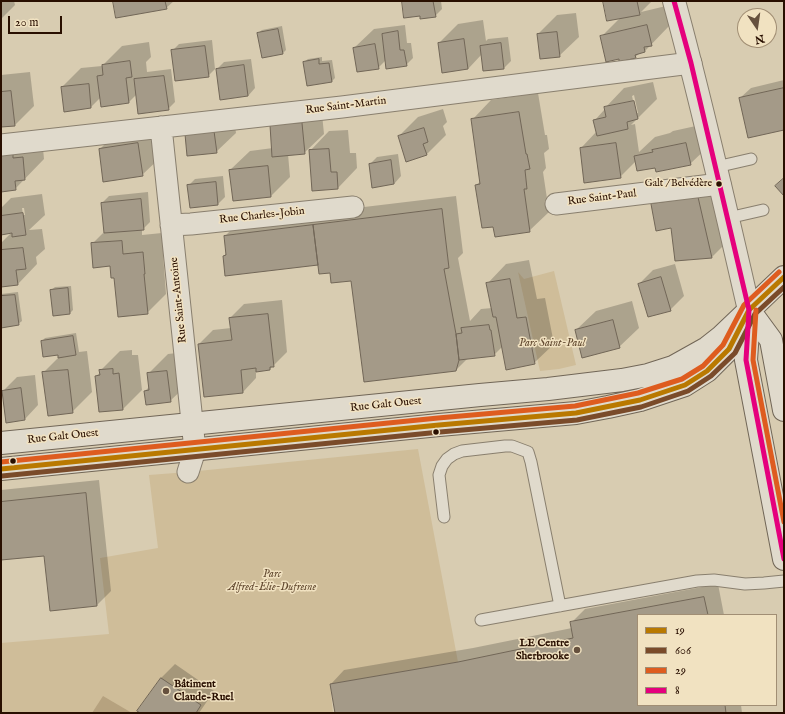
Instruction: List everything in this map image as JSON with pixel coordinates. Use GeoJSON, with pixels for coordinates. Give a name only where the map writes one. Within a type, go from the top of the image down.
{"type":"FeatureCollection","features":[{"type":"Feature","properties":{"kind":"main road"},"geometry":{"type":"LineString","coordinates":[[674,1],[691,63],[749,310],[746,360],[784,559]]}},
{"type":"Feature","properties":{"kind":"main road","name":"Rue Galt Ouest"},"geometry":{"type":"LineString","coordinates":[[1,443],[548,389],[629,379],[648,375],[673,367],[707,348],[721,337],[784,277]]}},
{"type":"Feature","properties":{"kind":"main road"},"geometry":{"type":"LineString","coordinates":[[749,310],[771,340],[784,410]]}},
{"type":"Feature","properties":{"kind":"main road","name":"Rue Galt Ouest"},"geometry":{"type":"LineString","coordinates":[[1,469],[576,412],[640,400],[685,385],[707,371],[729,349],[749,310]]}},
{"type":"Feature","properties":{"kind":"street","name":"Rue Saint-Martin"},"geometry":{"type":"LineString","coordinates":[[1,146],[342,107],[691,63]]}},
{"type":"Feature","properties":{"kind":"street","name":"Rue Saint-Antoine"},"geometry":{"type":"LineString","coordinates":[[161,127],[193,424],[195,450],[188,472]]}},
{"type":"Feature","properties":{"kind":"street","name":"Rue Saint-Paul"},"geometry":{"type":"LineString","coordinates":[[556,204],[718,175]]}},
{"type":"Feature","properties":{"kind":"street","name":"Rue Charles-Jobin"},"geometry":{"type":"LineString","coordinates":[[171,225],[352,207]]}},
{"type":"Feature","properties":{"kind":"lane"},"geometry":{"type":"LineString","coordinates":[[718,175],[751,159]]}},
{"type":"Feature","properties":{"kind":"lane"},"geometry":{"type":"LineString","coordinates":[[728,218],[763,210]]}},
{"type":"Feature","properties":{"kind":"lane"},"geometry":{"type":"LineString","coordinates":[[444,517],[439,475],[442,466],[447,459],[462,451],[512,446],[528,452],[532,462],[560,606]]}},
{"type":"Feature","properties":{"kind":"lane"},"geometry":{"type":"LineString","coordinates":[[481,620],[697,581],[714,580],[745,584],[784,581]]}},
{"type":"Feature","properties":{"kind":"green space","name":"Parc Saint-Paul"},"geometry":{"type":"Polygon","coordinates":[[[554,271],[576,365],[540,371],[518,272],[524,279],[554,271]]]}},
{"type":"Feature","properties":{"kind":"green space","name":"Parc Alfred-Élie-Dufresne"},"geometry":{"type":"Polygon","coordinates":[[[418,449],[458,662],[330,684],[333,713],[1,713],[1,643],[109,634],[100,558],[158,548],[149,475],[418,449]]]}},
{"type":"Feature","properties":{"kind":"shaded area"},"geometry":{"type":"Polygon","coordinates":[[[103,696],[132,713],[92,713],[103,696]]]}},
{"type":"Feature","properties":{"kind":"building"},"geometry":{"type":"Polygon","coordinates":[[[113,1],[165,1],[167,9],[116,18],[113,1]]]}},
{"type":"Feature","properties":{"kind":"building"},"geometry":{"type":"Polygon","coordinates":[[[402,1],[433,1],[436,17],[420,19],[420,16],[404,18],[402,1]]]}},
{"type":"Feature","properties":{"kind":"building"},"geometry":{"type":"Polygon","coordinates":[[[603,1],[637,1],[640,15],[607,21],[603,1]]]}},
{"type":"Feature","properties":{"kind":"building"},"geometry":{"type":"Polygon","coordinates":[[[647,25],[652,46],[644,47],[645,52],[635,55],[636,58],[619,62],[619,59],[606,62],[600,36],[647,25]]]}},
{"type":"Feature","properties":{"kind":"building"},"geometry":{"type":"Polygon","coordinates":[[[278,29],[283,54],[262,58],[257,33],[278,29]]]}},
{"type":"Feature","properties":{"kind":"building"},"geometry":{"type":"Polygon","coordinates":[[[398,31],[400,50],[404,50],[407,66],[386,69],[382,34],[398,31]]]}},
{"type":"Feature","properties":{"kind":"building"},"geometry":{"type":"Polygon","coordinates":[[[557,32],[560,57],[540,59],[537,34],[557,32]]]}},
{"type":"Feature","properties":{"kind":"building"},"geometry":{"type":"Polygon","coordinates":[[[464,39],[468,69],[442,73],[438,43],[464,39]]]}},
{"type":"Feature","properties":{"kind":"building"},"geometry":{"type":"Polygon","coordinates":[[[501,43],[504,69],[483,71],[480,46],[501,43]]]}},
{"type":"Feature","properties":{"kind":"building"},"geometry":{"type":"Polygon","coordinates":[[[375,44],[379,69],[357,72],[353,48],[375,44]]]}},
{"type":"Feature","properties":{"kind":"building"},"geometry":{"type":"Polygon","coordinates":[[[205,46],[209,77],[175,81],[171,50],[205,46]]]}},
{"type":"Feature","properties":{"kind":"building"},"geometry":{"type":"Polygon","coordinates":[[[319,59],[319,64],[329,63],[332,82],[307,86],[303,62],[319,59]]]}},
{"type":"Feature","properties":{"kind":"building"},"geometry":{"type":"Polygon","coordinates":[[[130,61],[132,77],[126,78],[129,103],[101,107],[97,76],[103,75],[102,65],[130,61]]]}},
{"type":"Feature","properties":{"kind":"building"},"geometry":{"type":"Polygon","coordinates":[[[244,65],[248,96],[220,100],[216,69],[244,65]]]}},
{"type":"Feature","properties":{"kind":"building"},"geometry":{"type":"Polygon","coordinates":[[[164,76],[169,110],[138,114],[134,79],[164,76]]]}},
{"type":"Feature","properties":{"kind":"building"},"geometry":{"type":"Polygon","coordinates":[[[89,84],[91,108],[64,112],[61,87],[89,84]]]}},
{"type":"Feature","properties":{"kind":"building"},"geometry":{"type":"Polygon","coordinates":[[[784,88],[784,130],[748,138],[739,98],[784,88]]]}},
{"type":"Feature","properties":{"kind":"building"},"geometry":{"type":"Polygon","coordinates":[[[11,91],[15,126],[1,127],[1,92],[11,91]]]}},
{"type":"Feature","properties":{"kind":"building"},"geometry":{"type":"Polygon","coordinates":[[[634,101],[638,119],[627,122],[628,129],[597,136],[593,120],[606,117],[604,107],[634,101]]]}},
{"type":"Feature","properties":{"kind":"building"},"geometry":{"type":"Polygon","coordinates":[[[519,112],[530,169],[525,170],[527,189],[524,189],[530,232],[495,237],[493,227],[482,228],[475,185],[480,184],[471,119],[519,112]]]}},
{"type":"Feature","properties":{"kind":"building"},"geometry":{"type":"Polygon","coordinates":[[[302,123],[305,154],[272,157],[270,125],[302,123]]]}},
{"type":"Feature","properties":{"kind":"building"},"geometry":{"type":"Polygon","coordinates":[[[424,128],[428,142],[423,144],[427,155],[406,162],[398,136],[424,128]]]}},
{"type":"Feature","properties":{"kind":"building"},"geometry":{"type":"Polygon","coordinates":[[[214,131],[217,153],[187,156],[185,134],[214,131]]]}},
{"type":"Feature","properties":{"kind":"building"},"geometry":{"type":"Polygon","coordinates":[[[138,143],[143,176],[103,182],[99,149],[138,143]]]}},
{"type":"Feature","properties":{"kind":"building"},"geometry":{"type":"Polygon","coordinates":[[[616,143],[621,178],[584,183],[580,148],[616,143]]]}},
{"type":"Feature","properties":{"kind":"building"},"geometry":{"type":"Polygon","coordinates":[[[686,143],[691,165],[656,172],[655,168],[637,171],[634,156],[653,152],[652,150],[686,143]]]}},
{"type":"Feature","properties":{"kind":"building"},"geometry":{"type":"Polygon","coordinates":[[[329,149],[331,172],[337,172],[338,189],[312,191],[309,150],[329,149]]]}},
{"type":"Feature","properties":{"kind":"building"},"geometry":{"type":"Polygon","coordinates":[[[13,152],[13,158],[23,157],[25,180],[15,181],[16,190],[1,192],[1,153],[13,152]]]}},
{"type":"Feature","properties":{"kind":"building"},"geometry":{"type":"Polygon","coordinates":[[[391,160],[394,184],[372,188],[369,164],[391,160]]]}},
{"type":"Feature","properties":{"kind":"building"},"geometry":{"type":"Polygon","coordinates":[[[268,166],[271,197],[233,201],[229,170],[268,166]]]}},
{"type":"Feature","properties":{"kind":"building"},"geometry":{"type":"Polygon","coordinates":[[[784,178],[784,196],[775,186],[784,178]]]}},
{"type":"Feature","properties":{"kind":"building"},"geometry":{"type":"Polygon","coordinates":[[[216,182],[218,205],[190,208],[187,185],[216,182]]]}},
{"type":"Feature","properties":{"kind":"building"},"geometry":{"type":"Polygon","coordinates":[[[698,197],[712,258],[675,261],[671,228],[656,231],[651,204],[698,197]]]}},
{"type":"Feature","properties":{"kind":"building"},"geometry":{"type":"Polygon","coordinates":[[[141,199],[144,230],[104,233],[101,203],[141,199]]]}},
{"type":"Feature","properties":{"kind":"building"},"geometry":{"type":"Polygon","coordinates":[[[442,209],[449,268],[444,269],[456,334],[459,360],[456,371],[364,382],[351,281],[331,283],[330,273],[319,274],[313,225],[442,209]]]}},
{"type":"Feature","properties":{"kind":"building"},"geometry":{"type":"Polygon","coordinates":[[[23,213],[26,235],[12,237],[12,233],[1,235],[1,216],[23,213]]]}},
{"type":"Feature","properties":{"kind":"building"},"geometry":{"type":"Polygon","coordinates":[[[313,225],[318,265],[225,276],[223,256],[226,255],[224,236],[313,225]]]}},
{"type":"Feature","properties":{"kind":"building"},"geometry":{"type":"Polygon","coordinates":[[[122,241],[123,254],[143,252],[148,314],[118,317],[114,278],[111,278],[110,266],[93,268],[91,243],[122,241]]]}},
{"type":"Feature","properties":{"kind":"building"},"geometry":{"type":"Polygon","coordinates":[[[23,248],[26,269],[16,270],[18,285],[1,287],[1,250],[23,248]]]}},
{"type":"Feature","properties":{"kind":"building"},"geometry":{"type":"Polygon","coordinates":[[[661,277],[671,311],[648,317],[638,284],[661,277]]]}},
{"type":"Feature","properties":{"kind":"building"},"geometry":{"type":"Polygon","coordinates":[[[510,279],[517,318],[526,317],[535,364],[506,370],[496,317],[493,317],[486,283],[510,279]]]}},
{"type":"Feature","properties":{"kind":"building"},"geometry":{"type":"Polygon","coordinates":[[[68,288],[70,314],[53,316],[50,290],[68,288]]]}},
{"type":"Feature","properties":{"kind":"building"},"geometry":{"type":"Polygon","coordinates":[[[15,295],[19,325],[1,328],[1,296],[15,295]]]}},
{"type":"Feature","properties":{"kind":"building"},"geometry":{"type":"Polygon","coordinates":[[[268,314],[274,367],[270,367],[270,370],[256,372],[256,368],[241,370],[243,393],[204,397],[198,344],[232,340],[229,318],[268,314]]]}},
{"type":"Feature","properties":{"kind":"building"},"geometry":{"type":"Polygon","coordinates":[[[613,320],[620,348],[582,358],[575,330],[613,320]]]}},
{"type":"Feature","properties":{"kind":"building"},"geometry":{"type":"Polygon","coordinates":[[[489,325],[495,356],[459,360],[456,334],[462,333],[461,328],[489,325]]]}},
{"type":"Feature","properties":{"kind":"building"},"geometry":{"type":"Polygon","coordinates":[[[73,336],[76,355],[58,358],[58,355],[43,357],[41,341],[73,336]]]}},
{"type":"Feature","properties":{"kind":"building"},"geometry":{"type":"Polygon","coordinates":[[[113,369],[113,374],[119,373],[123,410],[99,412],[95,376],[100,375],[99,370],[113,369]]]}},
{"type":"Feature","properties":{"kind":"building"},"geometry":{"type":"Polygon","coordinates":[[[68,370],[73,413],[48,416],[42,372],[68,370]]]}},
{"type":"Feature","properties":{"kind":"building"},"geometry":{"type":"Polygon","coordinates":[[[167,371],[171,402],[146,405],[144,391],[149,390],[147,373],[167,371]]]}},
{"type":"Feature","properties":{"kind":"building"},"geometry":{"type":"Polygon","coordinates":[[[21,388],[25,420],[6,423],[2,391],[21,388]]]}},
{"type":"Feature","properties":{"kind":"building"},"geometry":{"type":"Polygon","coordinates":[[[86,493],[97,606],[50,611],[44,556],[1,560],[1,502],[86,493]]]}},
{"type":"Feature","properties":{"kind":"building","name":"LE Centre Sherbrooke"},"geometry":{"type":"Polygon","coordinates":[[[704,597],[708,614],[637,614],[637,706],[725,706],[726,713],[335,713],[330,684],[458,662],[573,638],[570,622],[704,597]]]}},
{"type":"Feature","properties":{"kind":"building","name":"Bâtiment Claude-Ruel"},"geometry":{"type":"Polygon","coordinates":[[[161,678],[201,705],[196,713],[140,713],[137,711],[161,678]]]}},
{"type":"Feature","properties":{"kind":"transit line","name":"8"},"geometry":{"type":"LineString","coordinates":[[674,1],[691,63],[749,310],[746,360],[784,559]]}},
{"type":"Feature","properties":{"kind":"transit line","name":"29"},"geometry":{"type":"LineString","coordinates":[[1,462],[438,418],[575,406],[638,393],[682,379],[703,366],[723,345],[744,305],[779,272]]}},
{"type":"Feature","properties":{"kind":"transit line","name":"19"},"geometry":{"type":"LineString","coordinates":[[1,469],[439,425],[576,413],[640,400],[685,385],[707,371],[729,349],[749,310],[784,277]]}},
{"type":"Feature","properties":{"kind":"transit line","name":"606"},"geometry":{"type":"LineString","coordinates":[[2,476],[440,432],[577,420],[641,407],[688,391],[711,376],[735,353],[755,314],[784,287]]}},
{"type":"Feature","properties":{"kind":"transit line","name":"29"},"geometry":{"type":"LineString","coordinates":[[756,310],[753,360],[784,522]]}},
{"type":"Feature","properties":{"kind":"place","name":"Galt / Belvédère"},"geometry":{"type":"Point","coordinates":[719,184]}},
{"type":"Feature","properties":{"kind":"place","name":"LE Centre Sherbrooke"},"geometry":{"type":"Point","coordinates":[577,650]}},
{"type":"Feature","properties":{"kind":"place","name":"Bâtiment Claude-Ruel"},"geometry":{"type":"Point","coordinates":[166,691]}}]}
